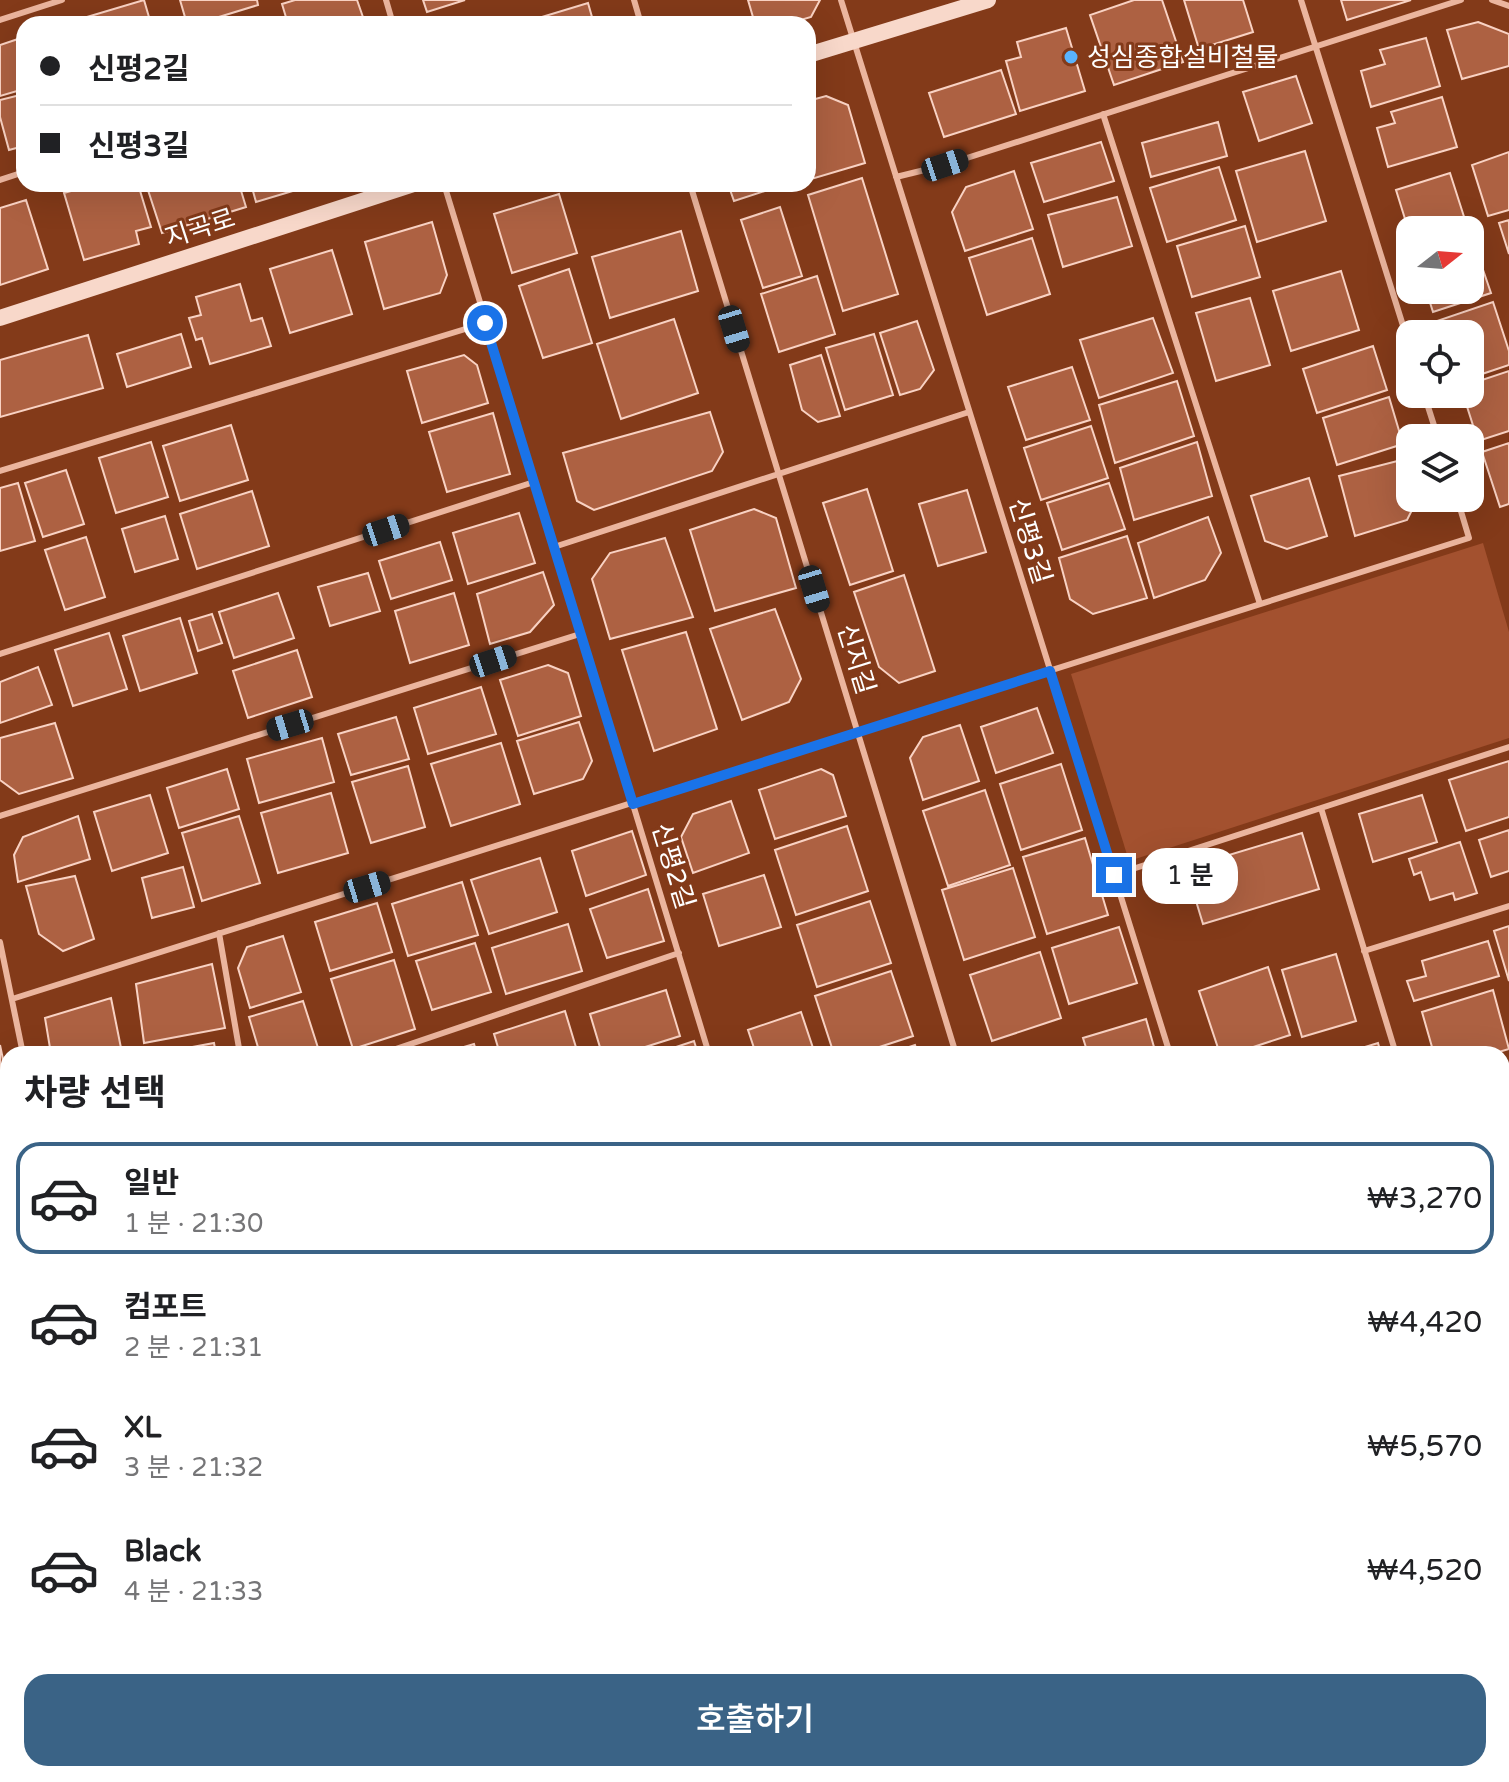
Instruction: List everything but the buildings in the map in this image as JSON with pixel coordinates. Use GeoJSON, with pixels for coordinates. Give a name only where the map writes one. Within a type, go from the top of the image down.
{"type":"FeatureCollection","features":[{"type":"Feature","properties":{"kind":"street"},"geometry":{"type":"LineString","coordinates":[[816,52],[988,0]]}},
{"type":"Feature","properties":{"kind":"street","name":"지곡로"},"geometry":{"type":"LineString","coordinates":[[0,318],[389,192]]}},
{"type":"Feature","properties":{"kind":"lane"},"geometry":{"type":"LineString","coordinates":[[0,20],[62,0]]}},
{"type":"Feature","properties":{"kind":"lane","name":"신평3길"},"geometry":{"type":"LineString","coordinates":[[841,0],[1167,1046]]}},
{"type":"Feature","properties":{"kind":"lane"},"geometry":{"type":"LineString","coordinates":[[1301,0],[1401,320]]}},
{"type":"Feature","properties":{"kind":"lane"},"geometry":{"type":"LineString","coordinates":[[896,177],[945,165],[1461,0]]}},
{"type":"Feature","properties":{"kind":"lane"},"geometry":{"type":"LineString","coordinates":[[1492,0],[1509,6]]}},
{"type":"Feature","properties":{"kind":"lane"},"geometry":{"type":"LineString","coordinates":[[1103,114],[1260,604]]}},
{"type":"Feature","properties":{"kind":"lane","name":"신평2길"},"geometry":{"type":"LineString","coordinates":[[446,192],[707,1046]]}},
{"type":"Feature","properties":{"kind":"lane","name":"신지길"},"geometry":{"type":"LineString","coordinates":[[692,192],[954,1046]]}},
{"type":"Feature","properties":{"kind":"lane"},"geometry":{"type":"LineString","coordinates":[[0,471],[485,323]]}},
{"type":"Feature","properties":{"kind":"lane"},"geometry":{"type":"LineString","coordinates":[[554,547],[969,412]]}},
{"type":"Feature","properties":{"kind":"lane"},"geometry":{"type":"LineString","coordinates":[[0,654],[534,482]]}},
{"type":"Feature","properties":{"kind":"lane"},"geometry":{"type":"LineString","coordinates":[[12,999],[1469,538],[1461,512]]}},
{"type":"Feature","properties":{"kind":"lane"},"geometry":{"type":"LineString","coordinates":[[0,816],[580,634]]}},
{"type":"Feature","properties":{"kind":"lane"},"geometry":{"type":"LineString","coordinates":[[1114,875],[1509,747]]}},
{"type":"Feature","properties":{"kind":"lane"},"geometry":{"type":"LineString","coordinates":[[1321,808],[1394,1046]]}},
{"type":"Feature","properties":{"kind":"lane"},"geometry":{"type":"LineString","coordinates":[[1364,951],[1509,906]]}},
{"type":"Feature","properties":{"kind":"lane"},"geometry":{"type":"LineString","coordinates":[[219,933],[239,1046]]}},
{"type":"Feature","properties":{"kind":"lane"},"geometry":{"type":"LineString","coordinates":[[0,942],[21,1046]]}},
{"type":"Feature","properties":{"kind":"lane"},"geometry":{"type":"LineString","coordinates":[[405,1046],[679,953]]}},
{"type":"Feature","properties":{"kind":"shaded area"},"geometry":{"type":"Polygon","coordinates":[[[1483,543],[1509,632],[1509,738],[1129,861],[1071,674],[1483,543]]]}},
{"type":"Feature","properties":{"kind":"place","name":"성심종합설비철물"},"geometry":{"type":"Point","coordinates":[1071,57]}},
{"type":"Feature","properties":{"kind":"route"},"geometry":{"type":"LineString","coordinates":[[485,323],[633,804],[1050,671],[1114,875]]}}]}
